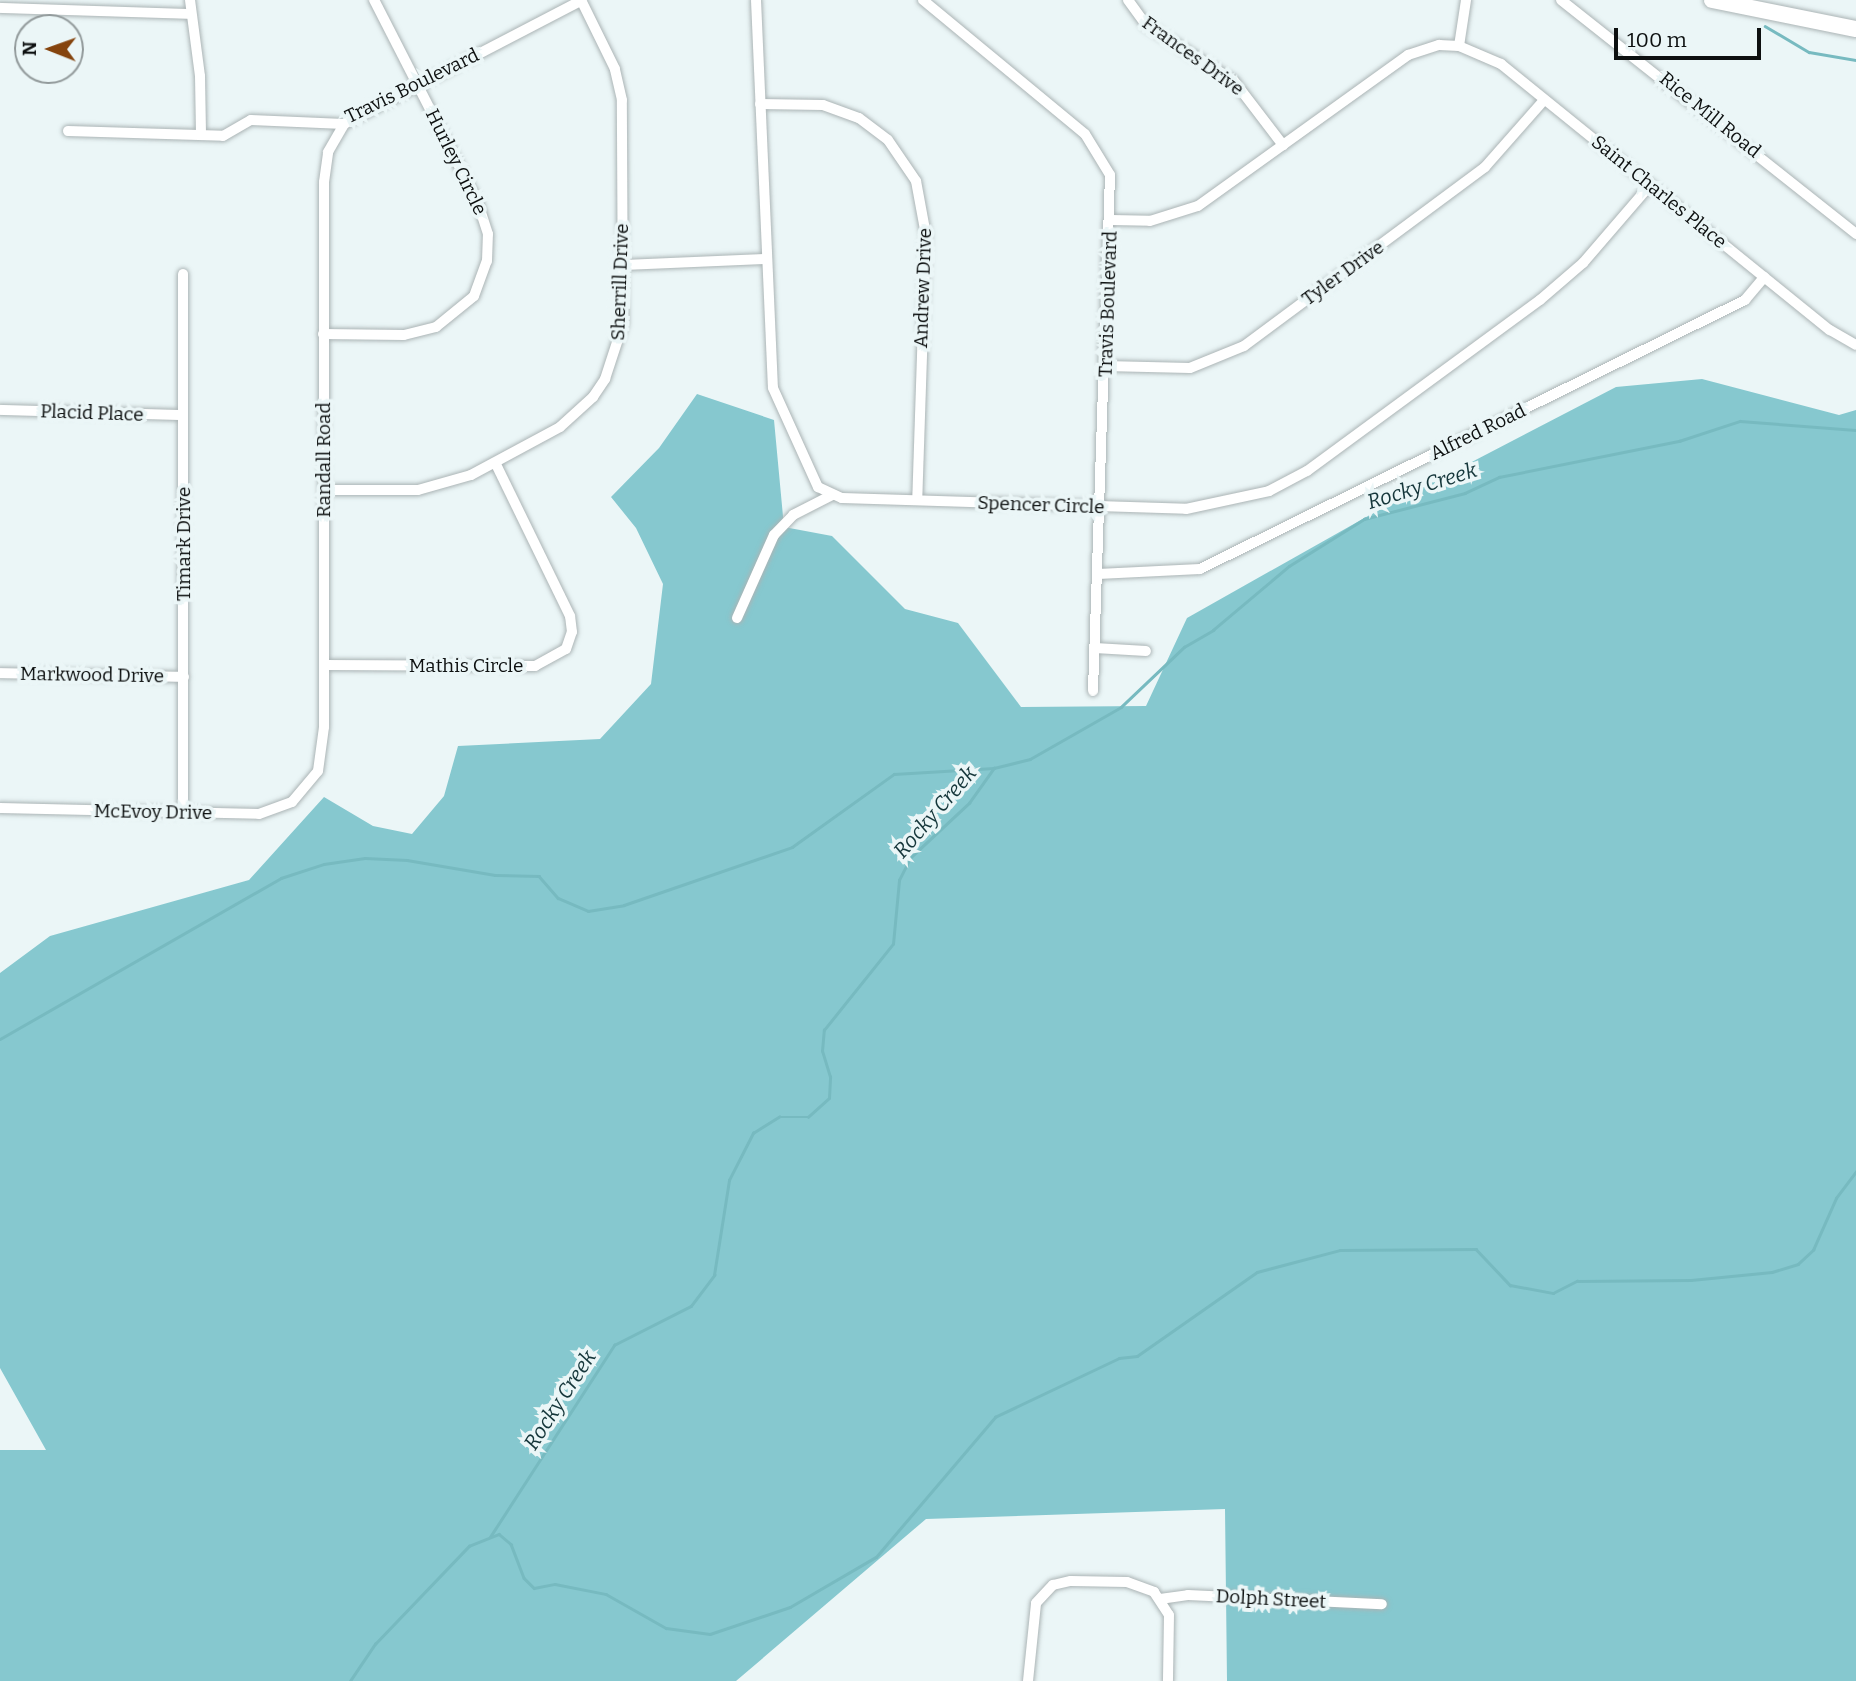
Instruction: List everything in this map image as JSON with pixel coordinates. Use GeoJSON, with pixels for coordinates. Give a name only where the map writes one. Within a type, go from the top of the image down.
{"type":"FeatureCollection","features":[{"type":"Feature","properties":{"kind":"main road"},"geometry":{"type":"LineString","coordinates":[[1712,0],[1856,29]]}},
{"type":"Feature","properties":{"kind":"street"},"geometry":{"type":"LineString","coordinates":[[190,0],[200,76],[201,135]]}},
{"type":"Feature","properties":{"kind":"street","name":"Hurley Circle"},"geometry":{"type":"LineString","coordinates":[[323,334],[425,331],[455,315],[480,286],[489,248],[486,222],[373,0]]}},
{"type":"Feature","properties":{"kind":"street","name":"Travis Boulevard"},"geometry":{"type":"LineString","coordinates":[[68,131],[223,136],[251,120],[344,124],[582,0]]}},
{"type":"Feature","properties":{"kind":"street","name":"Sherrill Drive"},"geometry":{"type":"LineString","coordinates":[[324,490],[418,490],[496,464],[574,416],[605,380],[620,340],[623,265],[620,88],[582,0]]}},
{"type":"Feature","properties":{"kind":"street"},"geometry":{"type":"LineString","coordinates":[[737,618],[774,535],[793,515],[832,495],[814,481],[773,388],[765,259],[756,0]]}},
{"type":"Feature","properties":{"kind":"street","name":"Travis Boulevard"},"geometry":{"type":"LineString","coordinates":[[923,0],[1093,144],[1110,175],[1111,220],[1093,691]]}},
{"type":"Feature","properties":{"kind":"street","name":"Frances Drive"},"geometry":{"type":"LineString","coordinates":[[1128,0],[1154,32],[1234,81],[1283,145]]}},
{"type":"Feature","properties":{"kind":"street"},"geometry":{"type":"LineString","coordinates":[[1459,46],[1466,0]]}},
{"type":"Feature","properties":{"kind":"street","name":"Rice Mill Road"},"geometry":{"type":"LineString","coordinates":[[1561,0],[1856,234]]}},
{"type":"Feature","properties":{"kind":"street"},"geometry":{"type":"LineString","coordinates":[[0,8],[190,14]]}},
{"type":"Feature","properties":{"kind":"street","name":"Saint Charles Place"},"geometry":{"type":"LineString","coordinates":[[1111,220],[1150,221],[1198,206],[1408,55],[1439,45],[1459,46],[1493,60],[1764,277],[1856,345]]}},
{"type":"Feature","properties":{"kind":"street","name":"Tyler Drive"},"geometry":{"type":"LineString","coordinates":[[1105,366],[1190,368],[1244,346],[1485,167],[1544,100]]}},
{"type":"Feature","properties":{"kind":"street","name":"Andrew Drive"},"geometry":{"type":"LineString","coordinates":[[760,104],[823,105],[859,118],[888,140],[916,181],[926,235],[916,500]]}},
{"type":"Feature","properties":{"kind":"street","name":"Randall Road"},"geometry":{"type":"LineString","coordinates":[[300,795],[322,757],[325,164],[344,124]]}},
{"type":"Feature","properties":{"kind":"street","name":"Spencer Circle"},"geometry":{"type":"LineString","coordinates":[[832,495],[1101,507],[1207,507],[1269,491],[1307,471],[1539,300],[1583,263],[1650,185]]}},
{"type":"Feature","properties":{"kind":"street"},"geometry":{"type":"LineString","coordinates":[[623,265],[765,259]]}},
{"type":"Feature","properties":{"kind":"street","name":"Timark Drive"},"geometry":{"type":"LineString","coordinates":[[183,274],[183,813]]}},
{"type":"Feature","properties":{"kind":"street","name":"Alfred Road"},"geometry":{"type":"LineString","coordinates":[[1098,574],[1200,569],[1745,300],[1764,277]]}},
{"type":"Feature","properties":{"kind":"street","name":"Placid Place"},"geometry":{"type":"LineString","coordinates":[[0,410],[183,415]]}},
{"type":"Feature","properties":{"kind":"street","name":"Mathis Circle"},"geometry":{"type":"LineString","coordinates":[[324,665],[535,666],[566,649],[572,632],[570,616],[496,464]]}},
{"type":"Feature","properties":{"kind":"street"},"geometry":{"type":"LineString","coordinates":[[1095,648],[1146,651]]}},
{"type":"Feature","properties":{"kind":"street","name":"Markwood Drive"},"geometry":{"type":"LineString","coordinates":[[0,673],[184,677]]}},
{"type":"Feature","properties":{"kind":"street","name":"McEvoy Drive"},"geometry":{"type":"LineString","coordinates":[[0,808],[259,814],[284,808],[300,795]]}},
{"type":"Feature","properties":{"kind":"street"},"geometry":{"type":"LineString","coordinates":[[1028,1681],[1032,1613],[1053,1585],[1071,1581],[1128,1582],[1147,1587],[1160,1599],[1169,1615],[1168,1681]]}},
{"type":"Feature","properties":{"kind":"street","name":"Dolph Street"},"geometry":{"type":"LineString","coordinates":[[1160,1599],[1188,1595],[1382,1604]]}},
{"type":"Feature","properties":{"kind":"shaded area"},"geometry":{"type":"Polygon","coordinates":[[[1702,379],[1839,415],[1856,410],[1856,1681],[1227,1681],[1225,1509],[926,1519],[736,1681],[0,1681],[0,1450],[46,1450],[0,1368],[0,973],[50,936],[249,880],[324,797],[373,826],[412,834],[444,796],[458,746],[600,739],[651,684],[663,584],[636,528],[611,497],[659,448],[697,394],[774,420],[784,527],[832,536],[905,609],[958,623],[1021,707],[1146,706],[1187,618],[1368,516],[1616,387],[1702,379]]]}},
{"type":"Feature","properties":{"kind":"waterway"},"geometry":{"type":"LineString","coordinates":[[1765,26],[1809,52],[1856,60]]}},
{"type":"Feature","properties":{"kind":"waterway"},"geometry":{"type":"LineString","coordinates":[[0,1039],[281,878],[324,864],[365,858],[407,860],[495,875],[539,876],[558,898],[588,911],[624,905],[792,847],[894,774],[994,768],[1030,759],[1121,707],[1184,647],[1213,630],[1289,566],[1364,519],[1465,493],[1499,477],[1679,441],[1740,421],[1856,430]]}},
{"type":"Feature","properties":{"kind":"waterway","name":"Rocky Creek"},"geometry":{"type":"LineString","coordinates":[[490,1537],[614,1345],[691,1306],[714,1275],[729,1180],[753,1133],[779,1117],[808,1117],[829,1098],[830,1077],[822,1051],[824,1030],[893,944],[899,880],[910,858],[969,803],[994,768]]}},
{"type":"Feature","properties":{"kind":"waterway"},"geometry":{"type":"LineString","coordinates":[[350,1681],[375,1644],[469,1546],[499,1534],[511,1544],[524,1578],[534,1588],[555,1584],[606,1594],[666,1628],[710,1634],[790,1607],[876,1557],[995,1417],[1119,1358],[1137,1356],[1257,1272],[1340,1250],[1476,1249],[1510,1285],[1553,1293],[1577,1281],[1691,1280],[1772,1272],[1798,1264],[1813,1250],[1836,1198],[1856,1171]]}}]}
